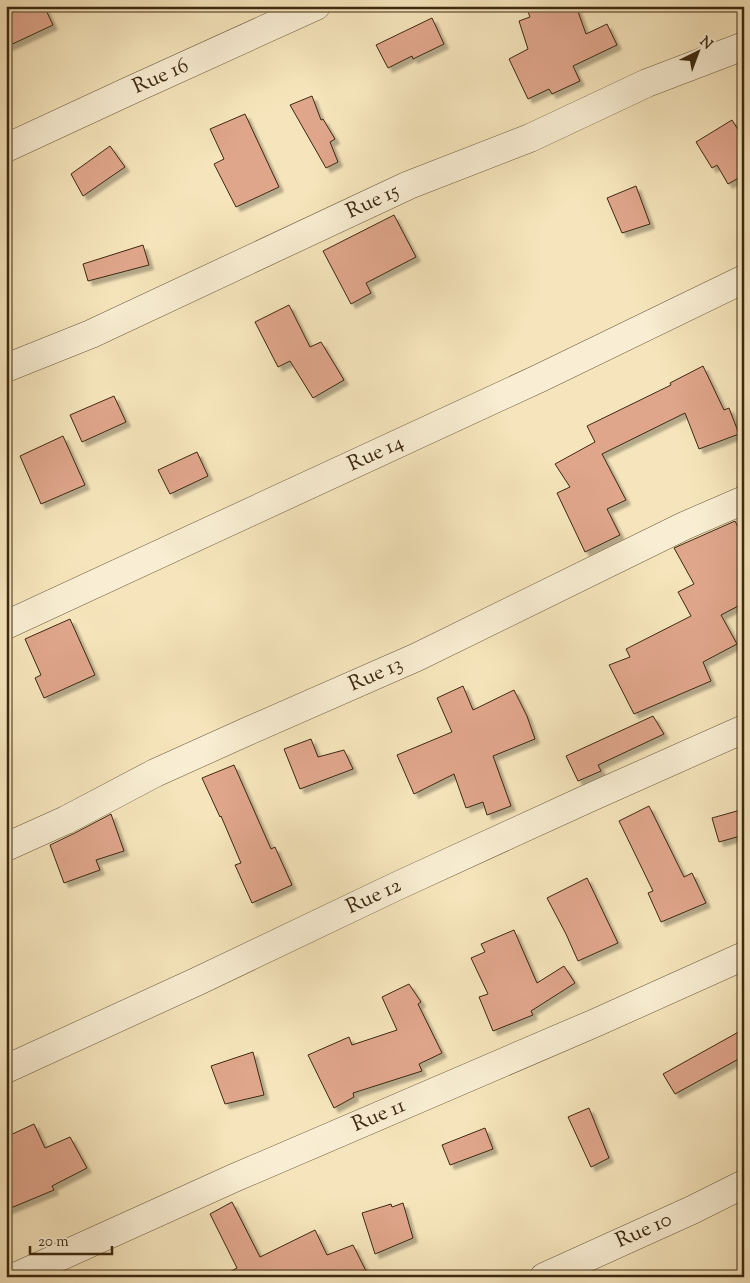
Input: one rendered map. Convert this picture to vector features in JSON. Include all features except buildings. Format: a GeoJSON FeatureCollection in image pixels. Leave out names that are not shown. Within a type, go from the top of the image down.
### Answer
{"type":"FeatureCollection","features":[{"type":"Feature","properties":{"kind":"street","name":"Rue 16"},"geometry":{"type":"LineString","coordinates":[[6,148],[316,6]]}},
{"type":"Feature","properties":{"kind":"street","name":"Rue 15"},"geometry":{"type":"LineString","coordinates":[[6,368],[91,334],[409,185],[530,138],[647,83],[744,46]]}},
{"type":"Feature","properties":{"kind":"street","name":"Rue 14"},"geometry":{"type":"LineString","coordinates":[[6,625],[531,382],[744,280]]}},
{"type":"Feature","properties":{"kind":"street","name":"Rue 13"},"geometry":{"type":"LineString","coordinates":[[6,847],[66,820],[155,773],[417,657],[684,526],[744,500]]}},
{"type":"Feature","properties":{"kind":"street","name":"Rue 12"},"geometry":{"type":"LineString","coordinates":[[6,1069],[198,981],[397,886],[744,729]]}},
{"type":"Feature","properties":{"kind":"street","name":"Rue 11"},"geometry":{"type":"LineString","coordinates":[[15,1277],[234,1178],[594,1023],[744,956]]}},
{"type":"Feature","properties":{"kind":"street","name":"Rue 10"},"geometry":{"type":"LineString","coordinates":[[544,1277],[692,1210],[744,1184]]}}]}
